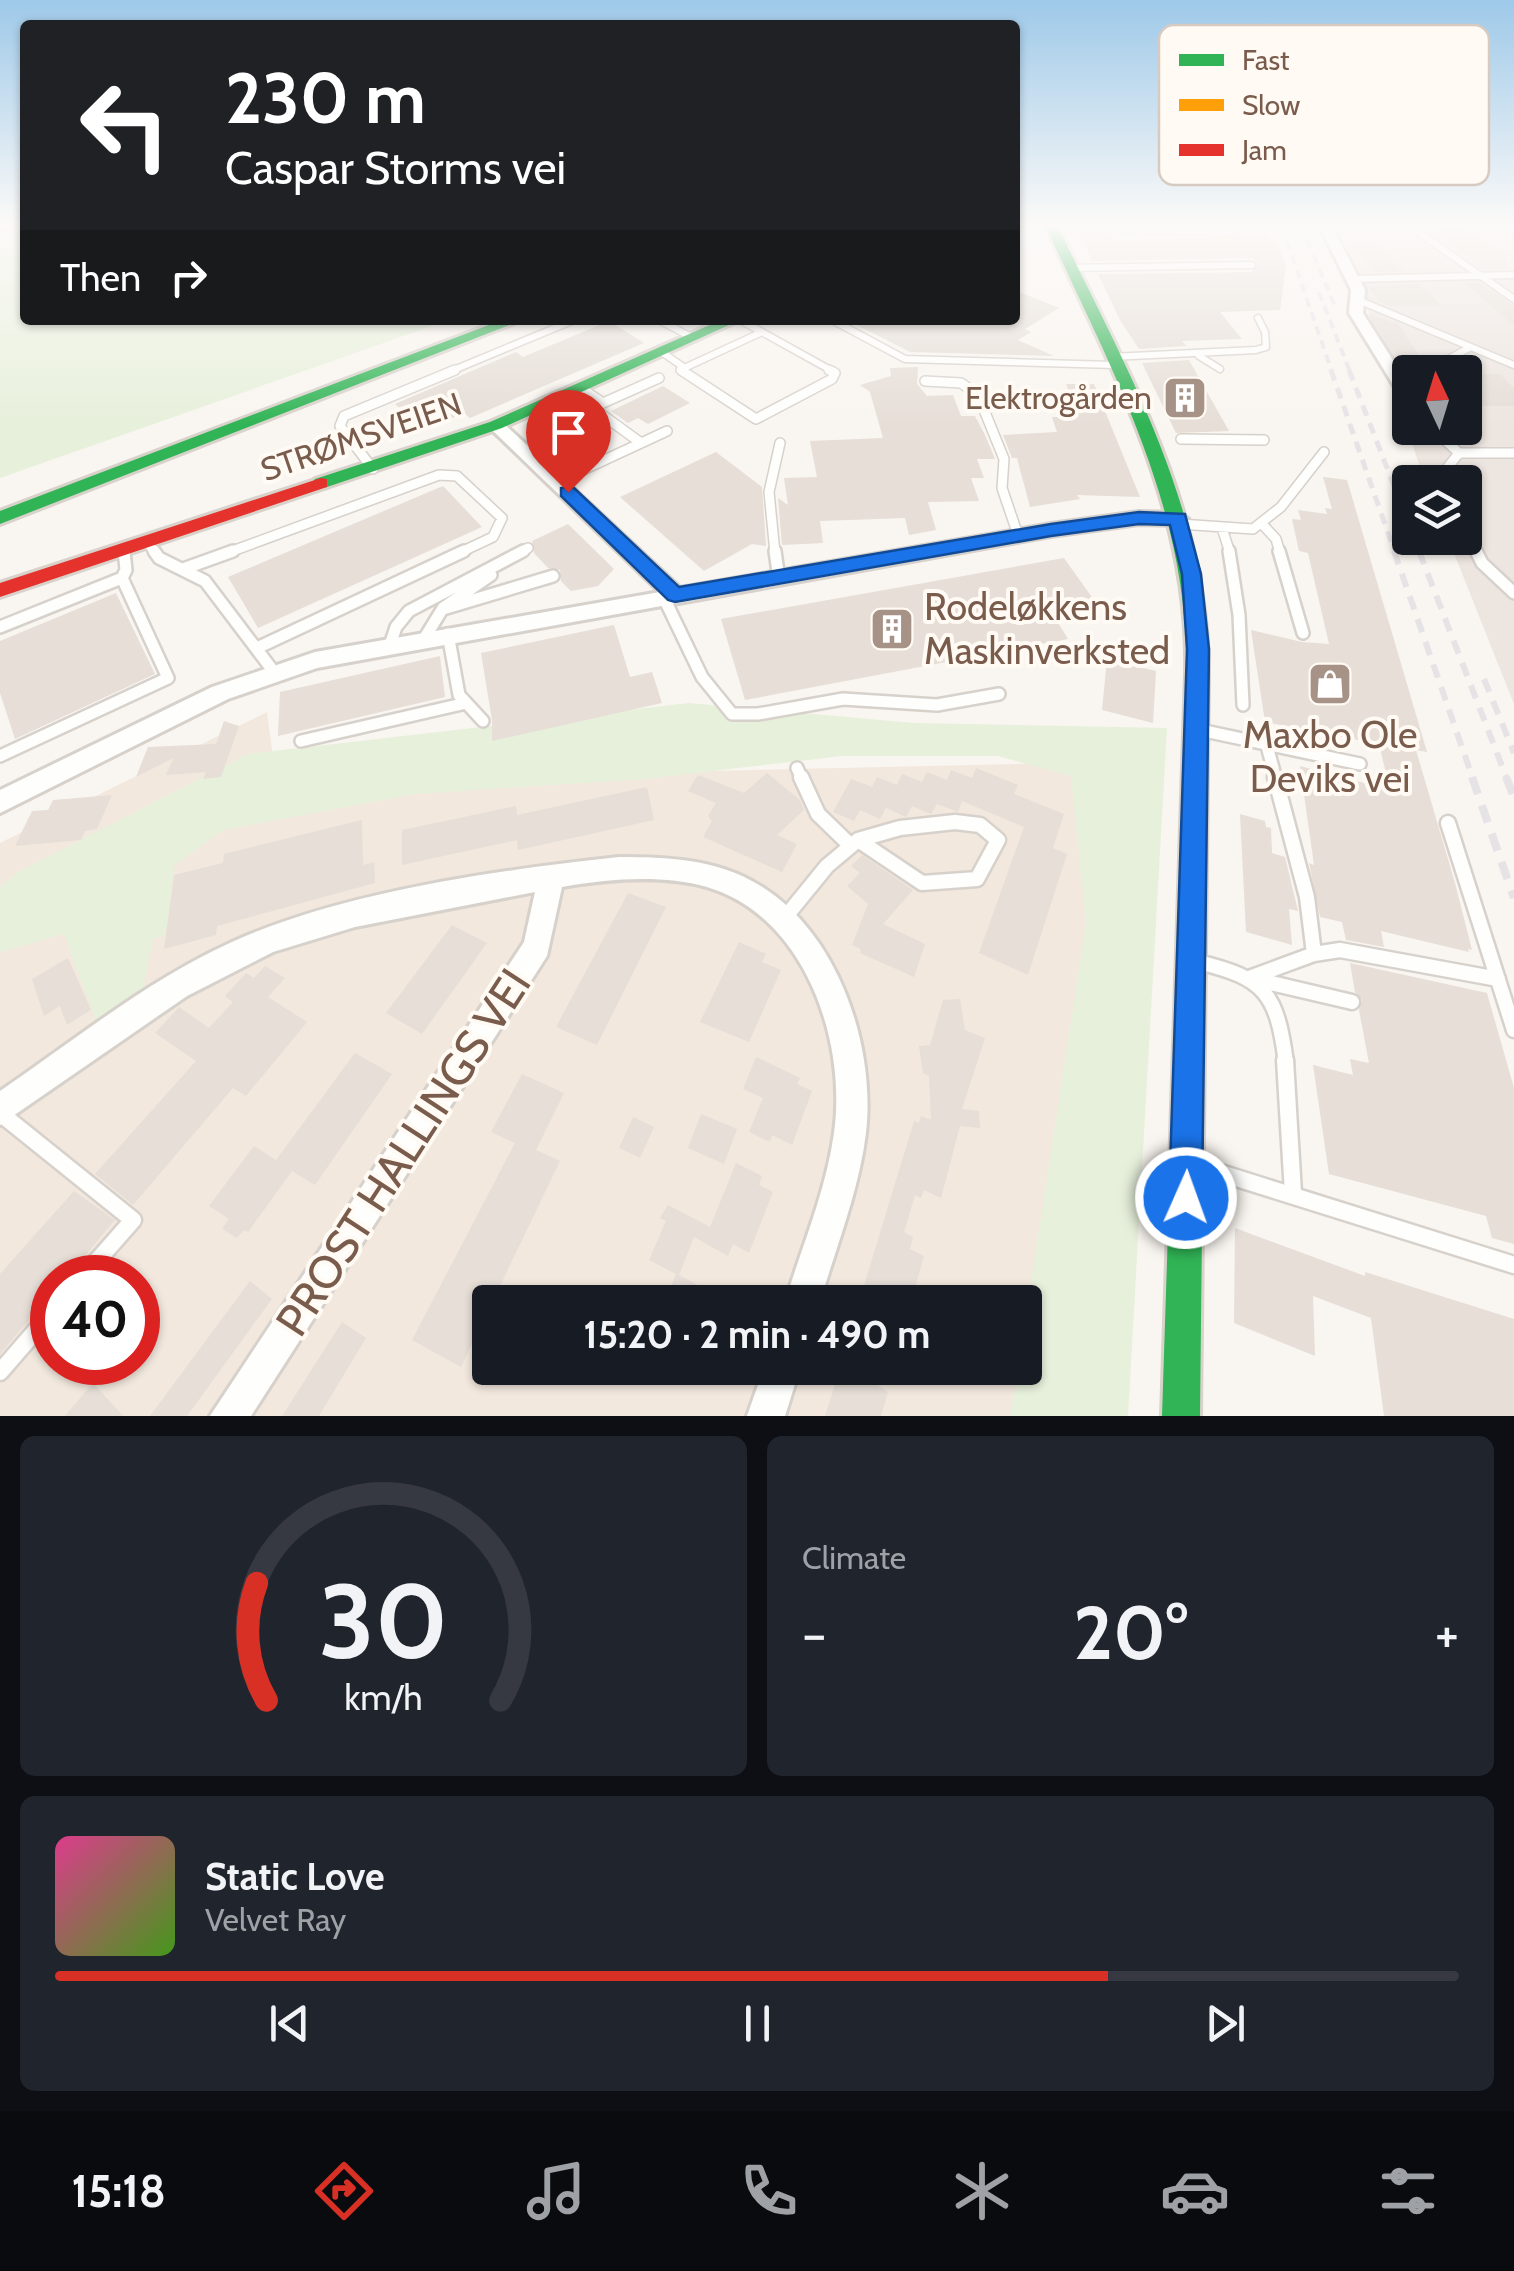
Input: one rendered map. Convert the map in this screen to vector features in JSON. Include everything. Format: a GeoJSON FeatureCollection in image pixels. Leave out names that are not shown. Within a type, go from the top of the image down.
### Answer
{"type":"FeatureCollection","features":[{"type":"Feature","properties":{"kind":"main road"},"geometry":{"type":"LineString","coordinates":[[1082,293],[1179,522],[1192,574],[1196,729],[1187,1162],[1187,1414]]}},
{"type":"Feature","properties":{"kind":"main road"},"geometry":{"type":"LineString","coordinates":[[0,518],[352,375],[450,325]]}},
{"type":"Feature","properties":{"kind":"main road"},"geometry":{"type":"LineString","coordinates":[[407,346],[466,325]]}},
{"type":"Feature","properties":{"kind":"main road"},"geometry":{"type":"LineString","coordinates":[[0,499],[500,325]]}},
{"type":"Feature","properties":{"kind":"main road","name":"STRØMSVEIEN"},"geometry":{"type":"LineString","coordinates":[[0,590],[496,426],[724,325]]}},
{"type":"Feature","properties":{"kind":"street"},"geometry":{"type":"LineString","coordinates":[[1359,293],[1356,313],[1392,368]]}},
{"type":"Feature","properties":{"kind":"street"},"geometry":{"type":"LineString","coordinates":[[496,426],[669,596]]}},
{"type":"Feature","properties":{"kind":"street"},"geometry":{"type":"LineString","coordinates":[[0,802],[158,722],[274,672],[448,634],[1018,536],[1139,518],[1179,522]]}},
{"type":"Feature","properties":{"kind":"street"},"geometry":{"type":"LineString","coordinates":[[0,1111],[161,998],[245,950],[307,928],[402,904],[598,868],[654,866],[712,874],[738,883],[762,899],[807,949],[846,1036],[852,1092],[842,1175],[807,1285]]}},
{"type":"Feature","properties":{"kind":"street","name":"PROST HALLINGS VEI"},"geometry":{"type":"LineString","coordinates":[[229,1416],[537,947],[550,878]]}},
{"type":"Feature","properties":{"kind":"street"},"geometry":{"type":"LineString","coordinates":[[766,1416],[776,1385]]}},
{"type":"Feature","properties":{"kind":"lane"},"geometry":{"type":"LineString","coordinates":[[1358,300],[1514,365]]}},
{"type":"Feature","properties":{"kind":"lane"},"geometry":{"type":"LineString","coordinates":[[841,325],[905,359],[1113,361],[1266,347],[1268,342],[1258,318]]}},
{"type":"Feature","properties":{"kind":"lane"},"geometry":{"type":"LineString","coordinates":[[373,469],[340,426],[344,416],[562,325]]}},
{"type":"Feature","properties":{"kind":"lane"},"geometry":{"type":"LineString","coordinates":[[668,325],[693,338]]}},
{"type":"Feature","properties":{"kind":"lane"},"geometry":{"type":"LineString","coordinates":[[747,325],[762,332],[835,374],[756,419],[681,372],[762,332]]}},
{"type":"Feature","properties":{"kind":"lane"},"geometry":{"type":"LineString","coordinates":[[1461,355],[1469,348]]}},
{"type":"Feature","properties":{"kind":"lane"},"geometry":{"type":"LineString","coordinates":[[663,353],[685,368]]}},
{"type":"Feature","properties":{"kind":"lane"},"geometry":{"type":"LineString","coordinates":[[641,443],[593,408],[659,378]]}},
{"type":"Feature","properties":{"kind":"lane"},"geometry":{"type":"LineString","coordinates":[[925,381],[963,382],[978,395],[1004,460],[1002,488],[1018,536]]}},
{"type":"Feature","properties":{"kind":"lane"},"geometry":{"type":"LineString","coordinates":[[582,390],[603,403]]}},
{"type":"Feature","properties":{"kind":"lane"},"geometry":{"type":"LineString","coordinates":[[557,482],[668,431]]}},
{"type":"Feature","properties":{"kind":"lane"},"geometry":{"type":"LineString","coordinates":[[1181,439],[1264,440]]}},
{"type":"Feature","properties":{"kind":"lane"},"geometry":{"type":"LineString","coordinates":[[779,579],[768,482],[771,460],[780,444]]}},
{"type":"Feature","properties":{"kind":"lane"},"geometry":{"type":"LineString","coordinates":[[1451,445],[1459,452],[1514,453]]}},
{"type":"Feature","properties":{"kind":"lane"},"geometry":{"type":"LineString","coordinates":[[1179,522],[1248,530],[1263,525],[1304,482],[1324,452]]}},
{"type":"Feature","properties":{"kind":"lane"},"geometry":{"type":"LineString","coordinates":[[1449,465],[1459,452]]}},
{"type":"Feature","properties":{"kind":"lane"},"geometry":{"type":"LineString","coordinates":[[183,569],[439,475],[457,476],[502,518],[493,537],[256,648]]}},
{"type":"Feature","properties":{"kind":"lane"},"geometry":{"type":"LineString","coordinates":[[1263,525],[1276,538],[1303,633]]}},
{"type":"Feature","properties":{"kind":"lane"},"geometry":{"type":"LineString","coordinates":[[1222,528],[1230,549],[1239,608],[1242,705]]}},
{"type":"Feature","properties":{"kind":"lane"},"geometry":{"type":"LineString","coordinates":[[148,542],[159,558],[205,581],[274,672]]}},
{"type":"Feature","properties":{"kind":"lane"},"geometry":{"type":"LineString","coordinates":[[0,628],[122,578],[126,570],[124,550]]}},
{"type":"Feature","properties":{"kind":"lane"},"geometry":{"type":"LineString","coordinates":[[390,645],[402,619],[422,602],[530,552],[439,610],[424,639]]}},
{"type":"Feature","properties":{"kind":"lane"},"geometry":{"type":"LineString","coordinates":[[1478,555],[1514,593]]}},
{"type":"Feature","properties":{"kind":"lane"},"geometry":{"type":"LineString","coordinates":[[439,610],[553,576]]}},
{"type":"Feature","properties":{"kind":"lane"},"geometry":{"type":"LineString","coordinates":[[0,756],[166,681],[166,669],[122,578]]}},
{"type":"Feature","properties":{"kind":"lane"},"geometry":{"type":"LineString","coordinates":[[669,596],[677,632],[711,692],[732,714],[758,714],[844,699],[937,705],[999,694]]}},
{"type":"Feature","properties":{"kind":"lane"},"geometry":{"type":"LineString","coordinates":[[448,634],[451,668],[462,704],[483,721]]}},
{"type":"Feature","properties":{"kind":"lane"},"geometry":{"type":"LineString","coordinates":[[301,741],[462,704]]}},
{"type":"Feature","properties":{"kind":"lane"},"geometry":{"type":"LineString","coordinates":[[1196,729],[1360,764]]}},
{"type":"Feature","properties":{"kind":"lane"},"geometry":{"type":"LineString","coordinates":[[1268,746],[1296,846],[1314,954]]}},
{"type":"Feature","properties":{"kind":"lane"},"geometry":{"type":"LineString","coordinates":[[782,920],[817,878],[854,843],[886,830],[978,824],[998,840],[977,880],[927,885],[854,843],[818,814],[797,768]]}},
{"type":"Feature","properties":{"kind":"lane"},"geometry":{"type":"LineString","coordinates":[[1448,823],[1514,1030]]}},
{"type":"Feature","properties":{"kind":"lane"},"geometry":{"type":"LineString","coordinates":[[1250,978],[1314,954],[1340,950],[1498,979]]}},
{"type":"Feature","properties":{"kind":"lane"},"geometry":{"type":"LineString","coordinates":[[1194,960],[1250,978],[1352,1002]]}},
{"type":"Feature","properties":{"kind":"lane"},"geometry":{"type":"LineString","coordinates":[[1250,978],[1264,990],[1278,1019],[1294,1193]]}},
{"type":"Feature","properties":{"kind":"lane"},"geometry":{"type":"LineString","coordinates":[[0,1111],[133,1220],[102,1255]]}},
{"type":"Feature","properties":{"kind":"lane"},"geometry":{"type":"LineString","coordinates":[[1187,1162],[1514,1265]]}},
{"type":"Feature","properties":{"kind":"lane"},"geometry":{"type":"LineString","coordinates":[[0,1372],[30,1337]]}},
{"type":"Feature","properties":{"kind":"shaded area"},"geometry":{"type":"Polygon","coordinates":[[[1362,293],[1514,293],[1514,704],[1455,555],[1482,555],[1482,465],[1419,465],[1413,445],[1482,445],[1482,355],[1392,355],[1392,383],[1362,293]]]}},
{"type":"Feature","properties":{"kind":"shaded area"},"geometry":{"type":"Polygon","coordinates":[[[267,712],[276,781],[1149,761],[1064,1416],[0,1416],[0,843],[267,712]]]}},
{"type":"Feature","properties":{"kind":"green space"},"geometry":{"type":"Polygon","coordinates":[[[0,293],[20,293],[20,325],[435,325],[0,478],[0,293]]]}},
{"type":"Feature","properties":{"kind":"green space"},"geometry":{"type":"Polygon","coordinates":[[[689,703],[914,723],[1167,728],[1128,1416],[1010,1416],[1015,1385],[1042,1385],[1042,1285],[1031,1285],[1086,924],[1071,776],[998,756],[842,756],[645,779],[415,794],[223,830],[174,866],[166,935],[153,939],[141,998],[98,1026],[64,934],[0,952],[0,887],[18,872],[248,754],[689,703]]]}},
{"type":"Feature","properties":{"kind":"building"},"geometry":{"type":"Polygon","coordinates":[[[1020,293],[1059,308],[1025,329],[1031,332],[1018,340],[1054,356],[910,352],[857,325],[1020,325],[1020,293]]]}},
{"type":"Feature","properties":{"kind":"building"},"geometry":{"type":"Polygon","coordinates":[[[1107,293],[1282,293],[1280,310],[1220,312],[1242,339],[1182,341],[1187,346],[1139,349],[1107,293]]]}},
{"type":"Feature","properties":{"kind":"building"},"geometry":{"type":"Polygon","coordinates":[[[1373,293],[1428,293],[1442,306],[1391,306],[1380,302],[1373,293]]]}},
{"type":"Feature","properties":{"kind":"building"},"geometry":{"type":"Polygon","coordinates":[[[1476,293],[1494,293],[1514,306],[1514,326],[1476,293]]]}},
{"type":"Feature","properties":{"kind":"building"},"geometry":{"type":"Polygon","coordinates":[[[1368,314],[1398,324],[1419,355],[1394,355],[1368,314]]]}},
{"type":"Feature","properties":{"kind":"building"},"geometry":{"type":"Polygon","coordinates":[[[599,325],[615,325],[644,343],[470,418],[464,413],[424,429],[395,404],[516,352],[523,357],[599,325]]]}},
{"type":"Feature","properties":{"kind":"building","name":"Elektrogården"},"geometry":{"type":"Polygon","coordinates":[[[1189,360],[1229,431],[1176,433],[1142,363],[1189,360]]]}},
{"type":"Feature","properties":{"kind":"building"},"geometry":{"type":"Polygon","coordinates":[[[918,367],[917,384],[927,396],[953,395],[961,416],[975,416],[985,435],[995,459],[977,459],[984,478],[971,478],[979,501],[928,502],[936,530],[909,535],[905,518],[820,521],[823,543],[782,545],[778,498],[788,505],[784,478],[817,477],[810,441],[883,438],[870,392],[860,385],[891,376],[890,368],[918,367]]]}},
{"type":"Feature","properties":{"kind":"building"},"geometry":{"type":"Polygon","coordinates":[[[1482,374],[1500,374],[1514,388],[1514,406],[1482,406],[1482,374]]]}},
{"type":"Feature","properties":{"kind":"building"},"geometry":{"type":"Polygon","coordinates":[[[1066,384],[1094,384],[1140,497],[1077,495],[1080,499],[1030,507],[1017,458],[1012,458],[1003,435],[1057,432],[1052,417],[1078,417],[1066,384]]]}},
{"type":"Feature","properties":{"kind":"building"},"geometry":{"type":"Polygon","coordinates":[[[663,386],[690,403],[648,424],[638,418],[628,423],[611,411],[663,386]]]}},
{"type":"Feature","properties":{"kind":"building"},"geometry":{"type":"Polygon","coordinates":[[[716,452],[762,487],[766,546],[752,544],[704,571],[620,497],[716,452]]]}},
{"type":"Feature","properties":{"kind":"building"},"geometry":{"type":"Polygon","coordinates":[[[1323,477],[1347,480],[1427,752],[1416,750],[1455,883],[1472,950],[1468,949],[1469,952],[1381,931],[1384,947],[1346,940],[1342,922],[1320,917],[1309,863],[1314,865],[1300,766],[1390,790],[1379,744],[1265,722],[1251,630],[1329,644],[1308,553],[1299,551],[1292,519],[1301,520],[1298,510],[1327,514],[1325,508],[1332,509],[1323,477]]]}},
{"type":"Feature","properties":{"kind":"building"},"geometry":{"type":"Polygon","coordinates":[[[443,486],[482,527],[258,628],[228,577],[443,486]]]}},
{"type":"Feature","properties":{"kind":"building"},"geometry":{"type":"Polygon","coordinates":[[[568,524],[614,569],[598,586],[571,591],[561,581],[560,570],[548,568],[534,553],[532,541],[568,524]]]}},
{"type":"Feature","properties":{"kind":"building","name":"Rodeløkkens Maskinverksted"},"geometry":{"type":"Polygon","coordinates":[[[1064,558],[1096,603],[1051,611],[1068,639],[745,700],[721,619],[1064,558]]]}},
{"type":"Feature","properties":{"kind":"building"},"geometry":{"type":"Polygon","coordinates":[[[116,593],[155,674],[15,739],[0,693],[0,641],[116,593]]]}},
{"type":"Feature","properties":{"kind":"building"},"geometry":{"type":"Polygon","coordinates":[[[614,625],[630,677],[652,672],[662,703],[492,741],[481,653],[614,625]]]}},
{"type":"Feature","properties":{"kind":"building"},"geometry":{"type":"Polygon","coordinates":[[[440,656],[445,697],[278,736],[280,692],[440,656]]]}},
{"type":"Feature","properties":{"kind":"building"},"geometry":{"type":"Polygon","coordinates":[[[1107,660],[1156,671],[1153,723],[1102,710],[1107,660]]]}},
{"type":"Feature","properties":{"kind":"building"},"geometry":{"type":"Polygon","coordinates":[[[224,721],[239,726],[221,777],[203,779],[206,772],[166,775],[174,758],[136,777],[148,747],[216,744],[224,721]]]}},
{"type":"Feature","properties":{"kind":"building"},"geometry":{"type":"Polygon","coordinates":[[[976,768],[1018,785],[1014,794],[1064,814],[1053,848],[1067,854],[1028,975],[979,953],[1024,827],[962,801],[958,812],[937,804],[931,814],[912,806],[906,817],[886,808],[880,819],[860,810],[854,821],[833,812],[851,779],[872,787],[877,777],[897,785],[902,774],[922,782],[927,772],[947,780],[951,770],[972,778],[976,768]]]}},
{"type":"Feature","properties":{"kind":"building"},"geometry":{"type":"Polygon","coordinates":[[[767,773],[800,800],[804,810],[777,835],[797,844],[782,872],[703,837],[716,803],[688,791],[698,775],[744,793],[767,773]]]}},
{"type":"Feature","properties":{"kind":"building"},"geometry":{"type":"Polygon","coordinates":[[[647,787],[654,820],[518,850],[517,840],[402,865],[402,830],[516,806],[517,815],[647,787]]]}},
{"type":"Feature","properties":{"kind":"building"},"geometry":{"type":"Polygon","coordinates":[[[112,795],[97,829],[85,831],[81,840],[15,846],[32,811],[48,810],[53,800],[112,795]]]}},
{"type":"Feature","properties":{"kind":"building"},"geometry":{"type":"Polygon","coordinates":[[[1240,814],[1265,821],[1266,827],[1271,828],[1272,853],[1285,857],[1298,911],[1289,909],[1292,945],[1246,932],[1240,814]]]}},
{"type":"Feature","properties":{"kind":"building"},"geometry":{"type":"Polygon","coordinates":[[[362,820],[363,865],[374,862],[375,883],[217,926],[216,935],[164,949],[174,875],[223,863],[224,854],[362,820]]]}},
{"type":"Feature","properties":{"kind":"building"},"geometry":{"type":"Polygon","coordinates":[[[862,855],[913,890],[883,924],[925,944],[914,977],[860,953],[861,949],[852,945],[868,904],[847,886],[860,873],[851,866],[862,855]]]}},
{"type":"Feature","properties":{"kind":"building"},"geometry":{"type":"Polygon","coordinates":[[[628,893],[666,907],[597,1045],[556,1027],[628,893]]]}},
{"type":"Feature","properties":{"kind":"building"},"geometry":{"type":"Polygon","coordinates":[[[452,925],[487,943],[422,1034],[386,1013],[452,925]]]}},
{"type":"Feature","properties":{"kind":"building"},"geometry":{"type":"Polygon","coordinates":[[[739,942],[766,954],[762,962],[781,970],[749,1042],[700,1022],[739,942]]]}},
{"type":"Feature","properties":{"kind":"building"},"geometry":{"type":"Polygon","coordinates":[[[68,958],[91,1010],[67,1025],[60,1006],[44,1016],[32,979],[68,958]]]}},
{"type":"Feature","properties":{"kind":"building"},"geometry":{"type":"Polygon","coordinates":[[[1350,963],[1487,993],[1514,1088],[1514,1244],[1492,1238],[1486,1216],[1329,1174],[1313,1065],[1353,1075],[1350,1059],[1369,1063],[1359,1010],[1362,1000],[1355,992],[1350,963]]]}},
{"type":"Feature","properties":{"kind":"building"},"geometry":{"type":"Polygon","coordinates":[[[265,966],[285,978],[268,997],[307,1022],[246,1096],[233,1088],[133,1205],[95,1174],[196,1061],[155,1033],[179,1007],[209,1028],[233,1002],[225,996],[246,973],[254,978],[265,966]]]}},
{"type":"Feature","properties":{"kind":"building"},"geometry":{"type":"Polygon","coordinates":[[[960,999],[965,1030],[985,1038],[962,1109],[979,1111],[980,1128],[960,1126],[941,1198],[924,1190],[921,1198],[915,1195],[904,1232],[913,1237],[910,1249],[924,1256],[916,1285],[864,1285],[914,1121],[919,1123],[921,1116],[931,1120],[929,1076],[923,1073],[919,1046],[930,1045],[943,1000],[960,999]]]}},
{"type":"Feature","properties":{"kind":"building"},"geometry":{"type":"Polygon","coordinates":[[[355,1053],[392,1074],[315,1185],[292,1171],[248,1232],[244,1230],[237,1238],[222,1229],[229,1219],[209,1206],[254,1146],[276,1160],[355,1053]]]}},
{"type":"Feature","properties":{"kind":"building"},"geometry":{"type":"Polygon","coordinates":[[[756,1057],[800,1078],[797,1084],[812,1091],[792,1145],[772,1135],[770,1142],[749,1132],[763,1098],[743,1089],[756,1057]]]}},
{"type":"Feature","properties":{"kind":"building"},"geometry":{"type":"Polygon","coordinates":[[[522,1074],[564,1093],[536,1150],[560,1161],[500,1285],[472,1285],[472,1344],[461,1367],[412,1340],[515,1143],[491,1132],[522,1074]]]}},
{"type":"Feature","properties":{"kind":"building"},"geometry":{"type":"Polygon","coordinates":[[[701,1114],[737,1129],[724,1164],[688,1148],[701,1114]]]}},
{"type":"Feature","properties":{"kind":"building"},"geometry":{"type":"Polygon","coordinates":[[[633,1117],[654,1127],[640,1158],[619,1148],[633,1117]]]}},
{"type":"Feature","properties":{"kind":"building"},"geometry":{"type":"Polygon","coordinates":[[[736,1163],[762,1176],[759,1185],[773,1192],[749,1253],[733,1244],[728,1256],[694,1237],[679,1275],[698,1285],[672,1285],[676,1274],[649,1260],[666,1221],[660,1218],[668,1205],[710,1227],[736,1163]]]}},
{"type":"Feature","properties":{"kind":"building"},"geometry":{"type":"Polygon","coordinates":[[[74,1191],[115,1220],[85,1255],[30,1255],[30,1319],[0,1354],[0,1274],[74,1191]]]}},
{"type":"Feature","properties":{"kind":"building"},"geometry":{"type":"Polygon","coordinates":[[[1235,1228],[1365,1276],[1365,1272],[1514,1319],[1514,1416],[1384,1416],[1371,1318],[1313,1296],[1315,1356],[1234,1323],[1235,1228]]]}},
{"type":"Feature","properties":{"kind":"building"},"geometry":{"type":"Polygon","coordinates":[[[250,1281],[272,1299],[187,1416],[150,1416],[250,1281]]]}},
{"type":"Feature","properties":{"kind":"building"},"geometry":{"type":"Polygon","coordinates":[[[342,1322],[366,1338],[319,1416],[282,1416],[342,1322]]]}},
{"type":"Feature","properties":{"kind":"building"},"geometry":{"type":"Polygon","coordinates":[[[95,1385],[123,1416],[65,1416],[95,1385]]]}},
{"type":"Feature","properties":{"kind":"building"},"geometry":{"type":"Polygon","coordinates":[[[835,1385],[879,1385],[888,1392],[881,1416],[825,1416],[835,1385]]]}},
{"type":"Feature","properties":{"kind":"railway"},"geometry":{"type":"LineString","coordinates":[[1305,293],[1332,372]]}},
{"type":"Feature","properties":{"kind":"railway"},"geometry":{"type":"LineString","coordinates":[[1319,293],[1350,372]]}},
{"type":"Feature","properties":{"kind":"railway"},"geometry":{"type":"LineString","coordinates":[[1329,293],[1334,304]]}},
{"type":"Feature","properties":{"kind":"railway"},"geometry":{"type":"LineString","coordinates":[[1331,370],[1392,544]]}},
{"type":"Feature","properties":{"kind":"railway"},"geometry":{"type":"LineString","coordinates":[[1349,370],[1392,481]]}},
{"type":"Feature","properties":{"kind":"railway"},"geometry":{"type":"LineString","coordinates":[[1395,555],[1473,779]]}},
{"type":"Feature","properties":{"kind":"railway"},"geometry":{"type":"LineString","coordinates":[[1421,555],[1507,779]]}},
{"type":"Feature","properties":{"kind":"railway"},"geometry":{"type":"LineString","coordinates":[[1484,679],[1514,753]]}},
{"type":"Feature","properties":{"kind":"railway"},"geometry":{"type":"LineString","coordinates":[[1472,777],[1514,898]]}},
{"type":"Feature","properties":{"kind":"railway"},"geometry":{"type":"LineString","coordinates":[[1506,777],[1514,797]]}},
{"type":"Feature","properties":{"kind":"traffic: fast"},"geometry":{"type":"LineString","coordinates":[[1083,293],[1167,483],[1181,527],[1195,601],[1197,673],[1181,1416]]}},
{"type":"Feature","properties":{"kind":"traffic: fast"},"geometry":{"type":"LineString","coordinates":[[0,518],[502,325]]}},
{"type":"Feature","properties":{"kind":"traffic: fast"},"geometry":{"type":"LineString","coordinates":[[321,483],[496,425],[722,325]]}},
{"type":"Feature","properties":{"kind":"traffic: jam"},"geometry":{"type":"LineString","coordinates":[[0,590],[321,483]]}},
{"type":"Feature","properties":{"kind":"place","name":"Elektrogården"},"geometry":{"type":"Point","coordinates":[1185,398]}},
{"type":"Feature","properties":{"kind":"place","name":"Rodeløkkens Maskinverksted"},"geometry":{"type":"Point","coordinates":[892,629]}},
{"type":"Feature","properties":{"kind":"place","name":"Maxbo Ole Deviks vei"},"geometry":{"type":"Point","coordinates":[1330,684]}},
{"type":"Feature","properties":{"kind":"route"},"geometry":{"type":"LineString","coordinates":[[568,492],[675,595],[1051,530],[1139,518],[1178,519],[1192,574],[1198,649],[1186,1198]]}}]}
